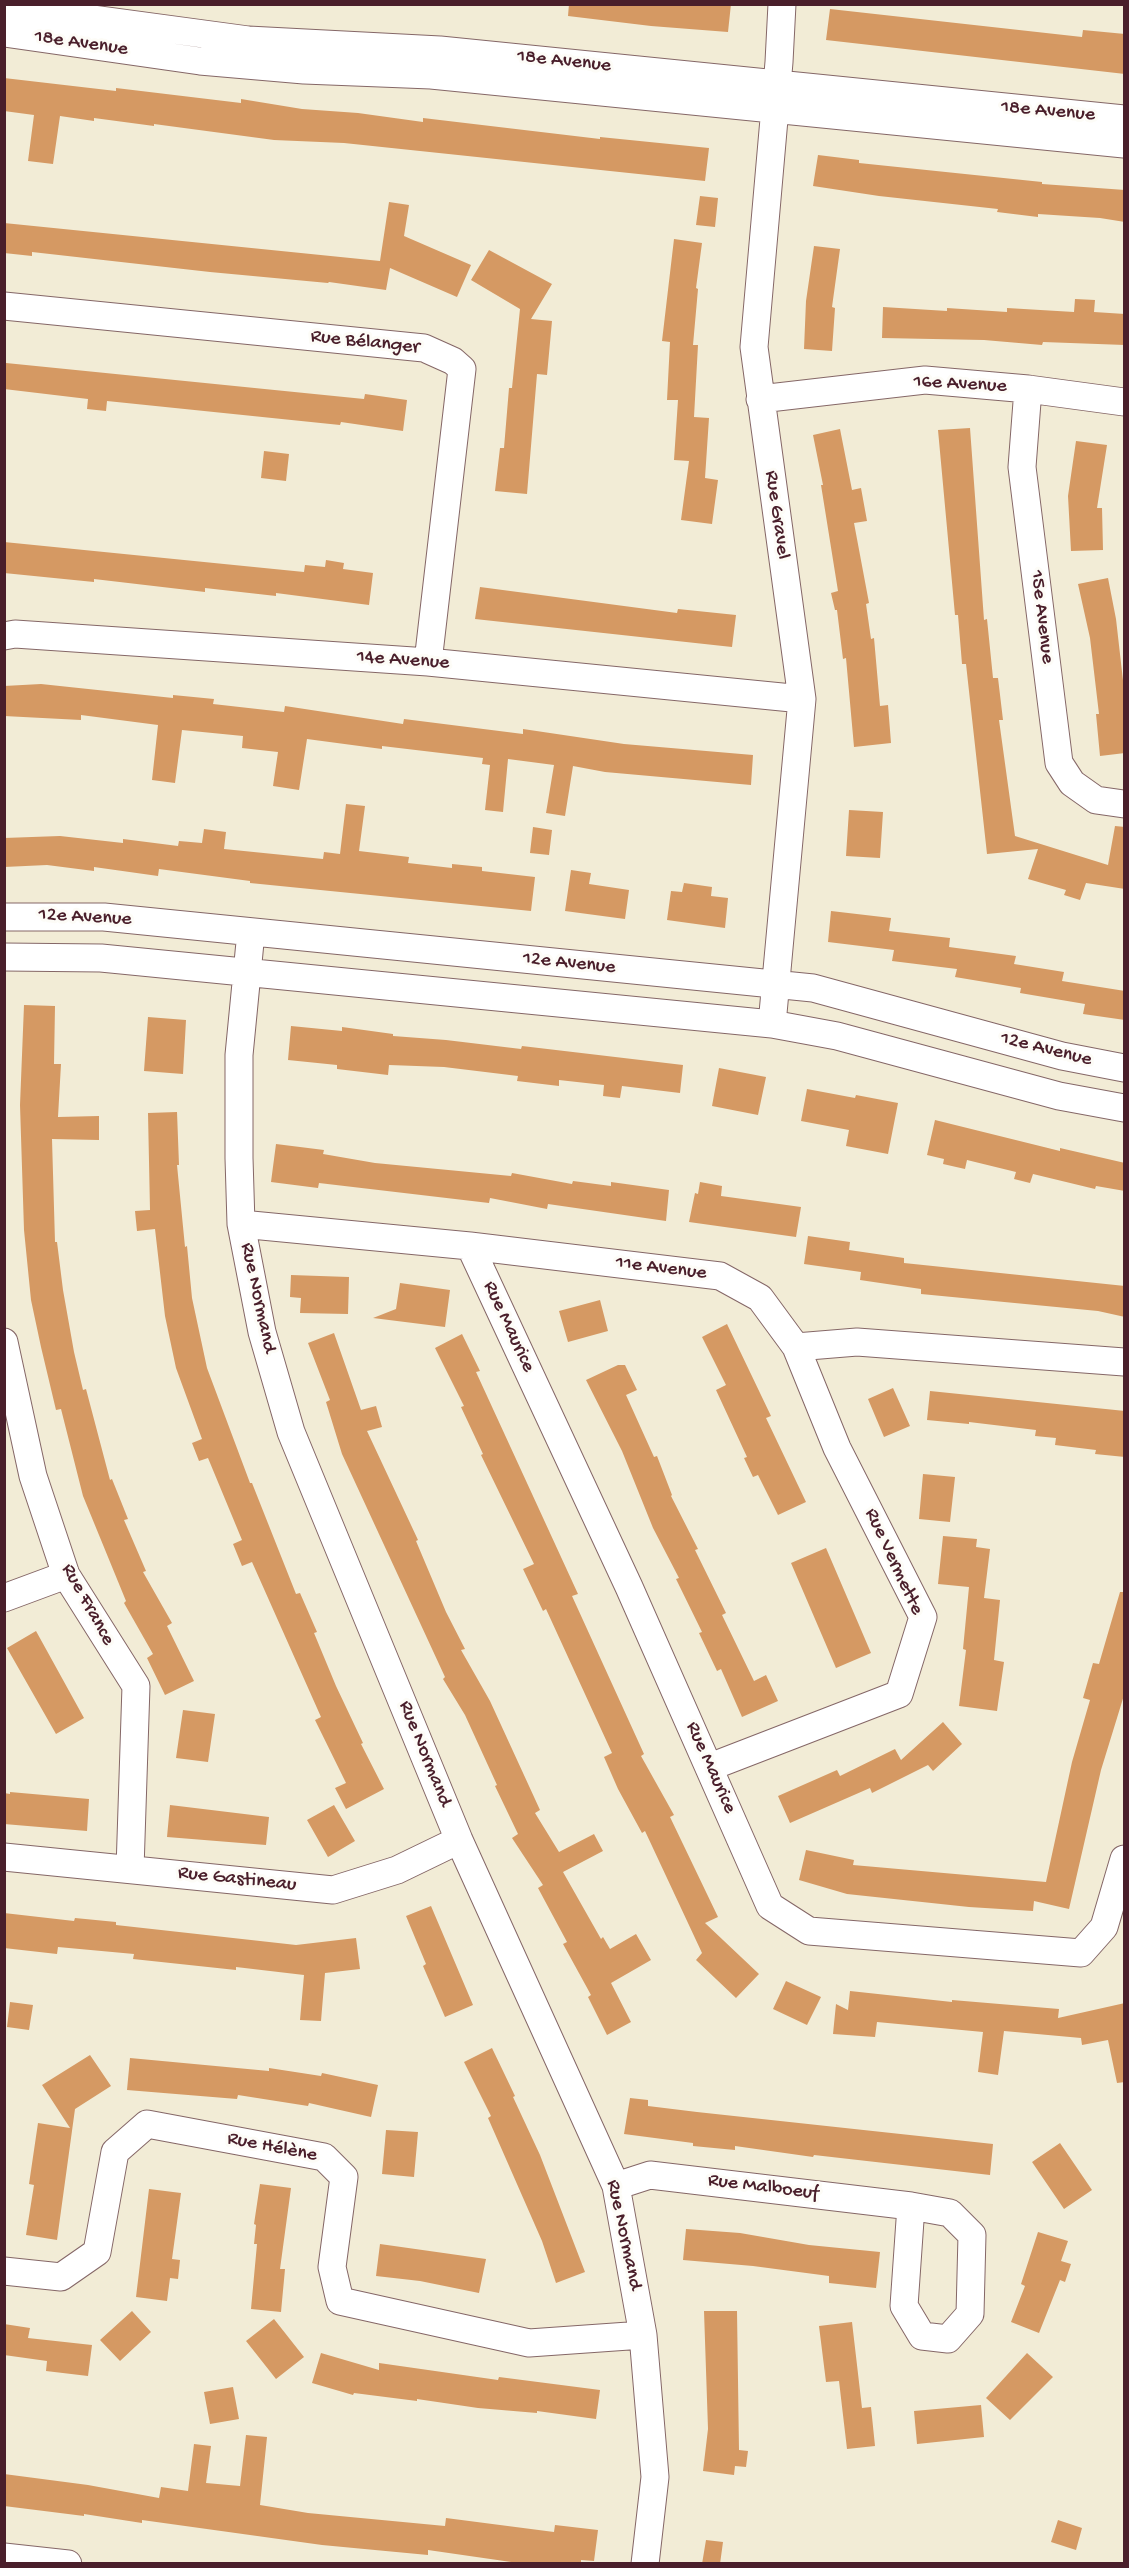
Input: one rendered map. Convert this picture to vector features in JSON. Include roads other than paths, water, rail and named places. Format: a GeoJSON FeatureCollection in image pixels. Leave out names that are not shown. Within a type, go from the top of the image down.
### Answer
{"type":"FeatureCollection","features":[{"type":"Feature","properties":{"kind":"street","name":"Rue Gravel"},"geometry":{"type":"LineString","coordinates":[[772,1024],[802,699],[754,347],[782,4]]}},
{"type":"Feature","properties":{"kind":"street","name":"18e Avenue"},"geometry":{"type":"LineString","coordinates":[[4,7],[257,41],[440,50],[1125,144]]}},
{"type":"Feature","properties":{"kind":"street","name":"18e Avenue"},"geometry":{"type":"LineString","coordinates":[[4,33],[200,60],[304,70],[430,75],[1125,119]]}},
{"type":"Feature","properties":{"kind":"street","name":"Rue Bélanger"},"geometry":{"type":"LineString","coordinates":[[4,306],[424,348],[453,360],[462,369],[428,662]]}},
{"type":"Feature","properties":{"kind":"street","name":"16e Avenue"},"geometry":{"type":"LineString","coordinates":[[760,399],[925,380],[1028,389],[1125,402]]}},
{"type":"Feature","properties":{"kind":"street","name":"15e Avenue"},"geometry":{"type":"LineString","coordinates":[[1028,389],[1022,467],[1059,763],[1072,783],[1096,800],[1125,804]]}},
{"type":"Feature","properties":{"kind":"street","name":"14e Avenue"},"geometry":{"type":"LineString","coordinates":[[4,636],[15,634],[428,662],[802,699]]}},
{"type":"Feature","properties":{"kind":"street","name":"12e Avenue"},"geometry":{"type":"LineString","coordinates":[[4,916],[104,917],[813,988],[1062,1056],[1125,1068]]}},
{"type":"Feature","properties":{"kind":"street","name":"Rue Normand"},"geometry":{"type":"LineString","coordinates":[[251,932],[239,1055],[241,1224],[262,1332],[291,1431],[459,1840],[616,2186],[644,2335],[655,2477],[645,2564]]}},
{"type":"Feature","properties":{"kind":"street","name":"12e Avenue"},"geometry":{"type":"LineString","coordinates":[[4,957],[101,958],[772,1024],[837,1036],[1059,1096],[1125,1108]]}},
{"type":"Feature","properties":{"kind":"street","name":"11e Avenue"},"geometry":{"type":"LineString","coordinates":[[241,1224],[470,1246],[720,1276],[760,1298],[796,1347]]}},
{"type":"Feature","properties":{"kind":"street","name":"Rue Maurice"},"geometry":{"type":"LineString","coordinates":[[470,1246],[629,1587],[770,1906],[809,1931],[1080,1953],[1104,1927],[1125,1859]]}},
{"type":"Feature","properties":{"kind":"street","name":"Rue France"},"geometry":{"type":"LineString","coordinates":[[4,1342],[33,1476],[66,1575],[136,1686],[130,1869]]}},
{"type":"Feature","properties":{"kind":"street"},"geometry":{"type":"LineString","coordinates":[[796,1347],[857,1342],[1125,1362]]}},
{"type":"Feature","properties":{"kind":"street","name":"Rue Vermette"},"geometry":{"type":"LineString","coordinates":[[710,1767],[899,1694],[923,1617],[837,1448],[796,1347]]}},
{"type":"Feature","properties":{"kind":"street"},"geometry":{"type":"LineString","coordinates":[[4,1598],[66,1575]]}},
{"type":"Feature","properties":{"kind":"street","name":"Rue Gastineau"},"geometry":{"type":"LineString","coordinates":[[4,1857],[333,1890],[397,1870],[459,1840]]}},
{"type":"Feature","properties":{"kind":"street","name":"Rue Hélène"},"geometry":{"type":"LineString","coordinates":[[4,2271],[61,2277],[97,2252],[115,2151],[147,2124],[324,2157],[344,2177],[332,2268],[340,2301],[528,2343],[644,2335]]}},
{"type":"Feature","properties":{"kind":"street","name":"Rue Malboeuf"},"geometry":{"type":"LineString","coordinates":[[616,2186],[650,2175],[911,2205],[950,2213],[972,2235],[970,2314],[948,2339],[922,2336],[904,2306],[911,2205]]}},
{"type":"Feature","properties":{"kind":"street"},"geometry":{"type":"LineString","coordinates":[[4,2557],[68,2564]]}}]}
